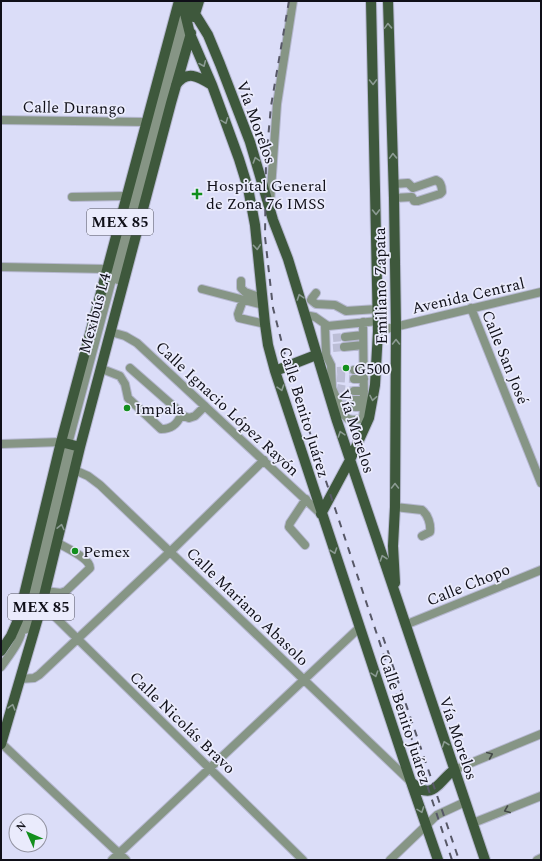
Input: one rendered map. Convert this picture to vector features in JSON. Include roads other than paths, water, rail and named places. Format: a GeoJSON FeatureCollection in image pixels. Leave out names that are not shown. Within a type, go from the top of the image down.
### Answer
{"type":"FeatureCollection","features":[{"type":"Feature","properties":{"kind":"main road","name":"Emiliano Zapata"},"geometry":{"type":"LineString","coordinates":[[321,514],[350,460],[366,418],[375,385],[378,309],[371,1]]}},
{"type":"Feature","properties":{"kind":"main road","name":"Emiliano Zapata"},"geometry":{"type":"LineString","coordinates":[[388,1],[394,184],[396,326],[395,507],[393,546],[395,595]]}},
{"type":"Feature","properties":{"kind":"main road","name":"Vía Morelos"},"geometry":{"type":"LineString","coordinates":[[188,4],[208,35],[242,120],[270,206],[273,220],[288,259],[305,315],[325,350],[340,406],[350,460],[485,860]]}},
{"type":"Feature","properties":{"kind":"main road","name":"Calle Benito Juárez"},"geometry":{"type":"LineString","coordinates":[[188,4],[187,22],[190,34],[212,85],[240,159],[248,188],[255,225],[262,302],[268,345],[275,371],[321,514],[438,860]]}},
{"type":"Feature","properties":{"kind":"main road","name":"MEX 85"},"geometry":{"type":"LineString","coordinates":[[1,743],[42,604],[58,543],[65,467],[70,445],[102,369],[190,34],[188,4]]}},
{"type":"Feature","properties":{"kind":"main road","name":"MEX 85"},"geometry":{"type":"LineString","coordinates":[[1,651],[11,636],[18,620],[65,467],[107,269],[147,122],[188,4]]}},
{"type":"Feature","properties":{"kind":"main road"},"geometry":{"type":"LineString","coordinates":[[176,85],[181,79],[190,76],[198,77],[212,85]]}},
{"type":"Feature","properties":{"kind":"main road"},"geometry":{"type":"LineString","coordinates":[[275,371],[325,350]]}},
{"type":"Feature","properties":{"kind":"main road"},"geometry":{"type":"LineString","coordinates":[[411,782],[421,789],[432,790],[440,785],[454,770]]}},
{"type":"Feature","properties":{"kind":"street"},"geometry":{"type":"LineString","coordinates":[[270,206],[277,104],[294,1]]}},
{"type":"Feature","properties":{"kind":"street","name":"Mexibús L4"},"geometry":{"type":"LineString","coordinates":[[70,445],[188,4]]}},
{"type":"Feature","properties":{"kind":"street","name":"Mexibús L4"},"geometry":{"type":"LineString","coordinates":[[70,445],[187,22]]}},
{"type":"Feature","properties":{"kind":"street","name":"Calle Durango"},"geometry":{"type":"LineString","coordinates":[[1,120],[147,122]]}},
{"type":"Feature","properties":{"kind":"street"},"geometry":{"type":"LineString","coordinates":[[436,180],[440,182],[442,192],[418,201],[414,200],[412,197],[411,190],[413,188],[436,180]]}},
{"type":"Feature","properties":{"kind":"street"},"geometry":{"type":"LineString","coordinates":[[394,184],[408,183],[413,188]]}},
{"type":"Feature","properties":{"kind":"street"},"geometry":{"type":"LineString","coordinates":[[72,197],[127,196]]}},
{"type":"Feature","properties":{"kind":"street"},"geometry":{"type":"LineString","coordinates":[[394,198],[412,197]]}},
{"type":"Feature","properties":{"kind":"street"},"geometry":{"type":"LineString","coordinates":[[1,267],[107,269]]}},
{"type":"Feature","properties":{"kind":"street"},"geometry":{"type":"LineString","coordinates":[[241,282],[241,288],[245,292],[262,302]]}},
{"type":"Feature","properties":{"kind":"street"},"geometry":{"type":"LineString","coordinates":[[202,289],[243,300],[262,302]]}},
{"type":"Feature","properties":{"kind":"street","name":"Avenida Central"},"geometry":{"type":"LineString","coordinates":[[378,331],[541,292]]}},
{"type":"Feature","properties":{"kind":"street"},"geometry":{"type":"LineString","coordinates":[[316,293],[312,300],[316,304],[335,305],[346,311],[378,309]]}},
{"type":"Feature","properties":{"kind":"street"},"geometry":{"type":"LineString","coordinates":[[243,300],[238,314],[239,317],[265,324]]}},
{"type":"Feature","properties":{"kind":"street","name":"Calle San José"},"geometry":{"type":"LineString","coordinates":[[471,308],[541,483]]}},
{"type":"Feature","properties":{"kind":"street"},"geometry":{"type":"LineString","coordinates":[[305,315],[315,317],[328,326],[378,321]]}},
{"type":"Feature","properties":{"kind":"street"},"geometry":{"type":"LineString","coordinates":[[325,325],[329,338],[325,350],[334,375],[335,388],[340,406],[348,419],[354,420],[366,418],[364,403],[363,322]]}},
{"type":"Feature","properties":{"kind":"street","name":"Calle Ignacio López Rayón"},"geometry":{"type":"LineString","coordinates":[[111,332],[125,336],[137,343],[321,514]]}},
{"type":"Feature","properties":{"kind":"street"},"geometry":{"type":"LineString","coordinates":[[345,337],[363,335]]}},
{"type":"Feature","properties":{"kind":"street"},"geometry":{"type":"LineString","coordinates":[[344,347],[363,348],[377,352]]}},
{"type":"Feature","properties":{"kind":"street"},"geometry":{"type":"LineString","coordinates":[[130,368],[179,411],[181,415],[189,418],[195,416],[205,406]]}},
{"type":"Feature","properties":{"kind":"street"},"geometry":{"type":"LineString","coordinates":[[102,369],[120,376],[125,384],[128,398],[161,429],[169,429],[178,421],[181,415]]}},
{"type":"Feature","properties":{"kind":"street"},"geometry":{"type":"LineString","coordinates":[[354,370],[364,370]]}},
{"type":"Feature","properties":{"kind":"street"},"geometry":{"type":"LineString","coordinates":[[354,379],[364,379]]}},
{"type":"Feature","properties":{"kind":"street"},"geometry":{"type":"LineString","coordinates":[[354,391],[364,391]]}},
{"type":"Feature","properties":{"kind":"street"},"geometry":{"type":"LineString","coordinates":[[355,403],[364,403]]}},
{"type":"Feature","properties":{"kind":"street"},"geometry":{"type":"LineString","coordinates":[[1,444],[70,445]]}},
{"type":"Feature","properties":{"kind":"street"},"geometry":{"type":"LineString","coordinates":[[20,679],[34,678],[39,675],[264,460]]}},
{"type":"Feature","properties":{"kind":"street"},"geometry":{"type":"LineString","coordinates":[[1,667],[17,643],[23,630],[22,625],[65,467]]}},
{"type":"Feature","properties":{"kind":"street","name":"Calle Mariano Abasolo"},"geometry":{"type":"LineString","coordinates":[[65,467],[100,485],[411,782]]}},
{"type":"Feature","properties":{"kind":"street"},"geometry":{"type":"LineString","coordinates":[[305,545],[289,527],[290,523],[306,499]]}},
{"type":"Feature","properties":{"kind":"street"},"geometry":{"type":"LineString","coordinates":[[395,507],[422,510],[425,513],[428,517],[430,532],[422,536]]}},
{"type":"Feature","properties":{"kind":"street"},"geometry":{"type":"LineString","coordinates":[[45,591],[61,593],[66,591],[90,568],[90,564],[86,560],[58,543]]}},
{"type":"Feature","properties":{"kind":"street","name":"Calle Chopo"},"geometry":{"type":"LineString","coordinates":[[405,624],[541,570]]}},
{"type":"Feature","properties":{"kind":"street","name":"Calle Nicolás Bravo"},"geometry":{"type":"LineString","coordinates":[[42,604],[303,860]]}},
{"type":"Feature","properties":{"kind":"street"},"geometry":{"type":"LineString","coordinates":[[112,860],[359,628]]}},
{"type":"Feature","properties":{"kind":"street"},"geometry":{"type":"LineString","coordinates":[[454,770],[541,734]]}},
{"type":"Feature","properties":{"kind":"street"},"geometry":{"type":"LineString","coordinates":[[1,743],[126,860]]}},
{"type":"Feature","properties":{"kind":"street"},"geometry":{"type":"LineString","coordinates":[[473,823],[541,796]]}},
{"type":"Feature","properties":{"kind":"street"},"geometry":{"type":"LineString","coordinates":[[390,860],[437,815],[465,802]]}},
{"type":"Feature","properties":{"kind":"street"},"geometry":{"type":"LineString","coordinates":[[537,860],[541,858]]}},
{"type":"Feature","properties":{"kind":"tunnel"},"geometry":{"type":"LineString","coordinates":[[333,338],[345,337]]}},
{"type":"Feature","properties":{"kind":"tunnel"},"geometry":{"type":"LineString","coordinates":[[333,348],[344,347]]}},
{"type":"Feature","properties":{"kind":"tunnel"},"geometry":{"type":"LineString","coordinates":[[337,371],[354,370]]}},
{"type":"Feature","properties":{"kind":"tunnel"},"geometry":{"type":"LineString","coordinates":[[337,378],[354,379]]}},
{"type":"Feature","properties":{"kind":"tunnel"},"geometry":{"type":"LineString","coordinates":[[337,388],[354,391]]}},
{"type":"Feature","properties":{"kind":"tunnel"},"geometry":{"type":"LineString","coordinates":[[341,399],[354,400]]}},
{"type":"Feature","properties":{"kind":"tunnel"},"geometry":{"type":"LineString","coordinates":[[345,407],[355,407]]}},
{"type":"Feature","properties":{"kind":"railway"},"geometry":{"type":"LineString","coordinates":[[289,1],[271,106],[266,161],[265,237],[273,308],[288,367],[452,860]]}},
{"type":"Feature","properties":{"kind":"railway"},"geometry":{"type":"LineString","coordinates":[[383,637],[459,860]]}},
{"type":"Feature","properties":{"kind":"place","name":"Hospital General de Zona 76 IMSS"},"geometry":{"type":"Point","coordinates":[197,194]}},
{"type":"Feature","properties":{"kind":"place","name":"G500"},"geometry":{"type":"Point","coordinates":[346,368]}},
{"type":"Feature","properties":{"kind":"place","name":"Impala"},"geometry":{"type":"Point","coordinates":[127,408]}},
{"type":"Feature","properties":{"kind":"place","name":"Pemex"},"geometry":{"type":"Point","coordinates":[75,551]}}]}
